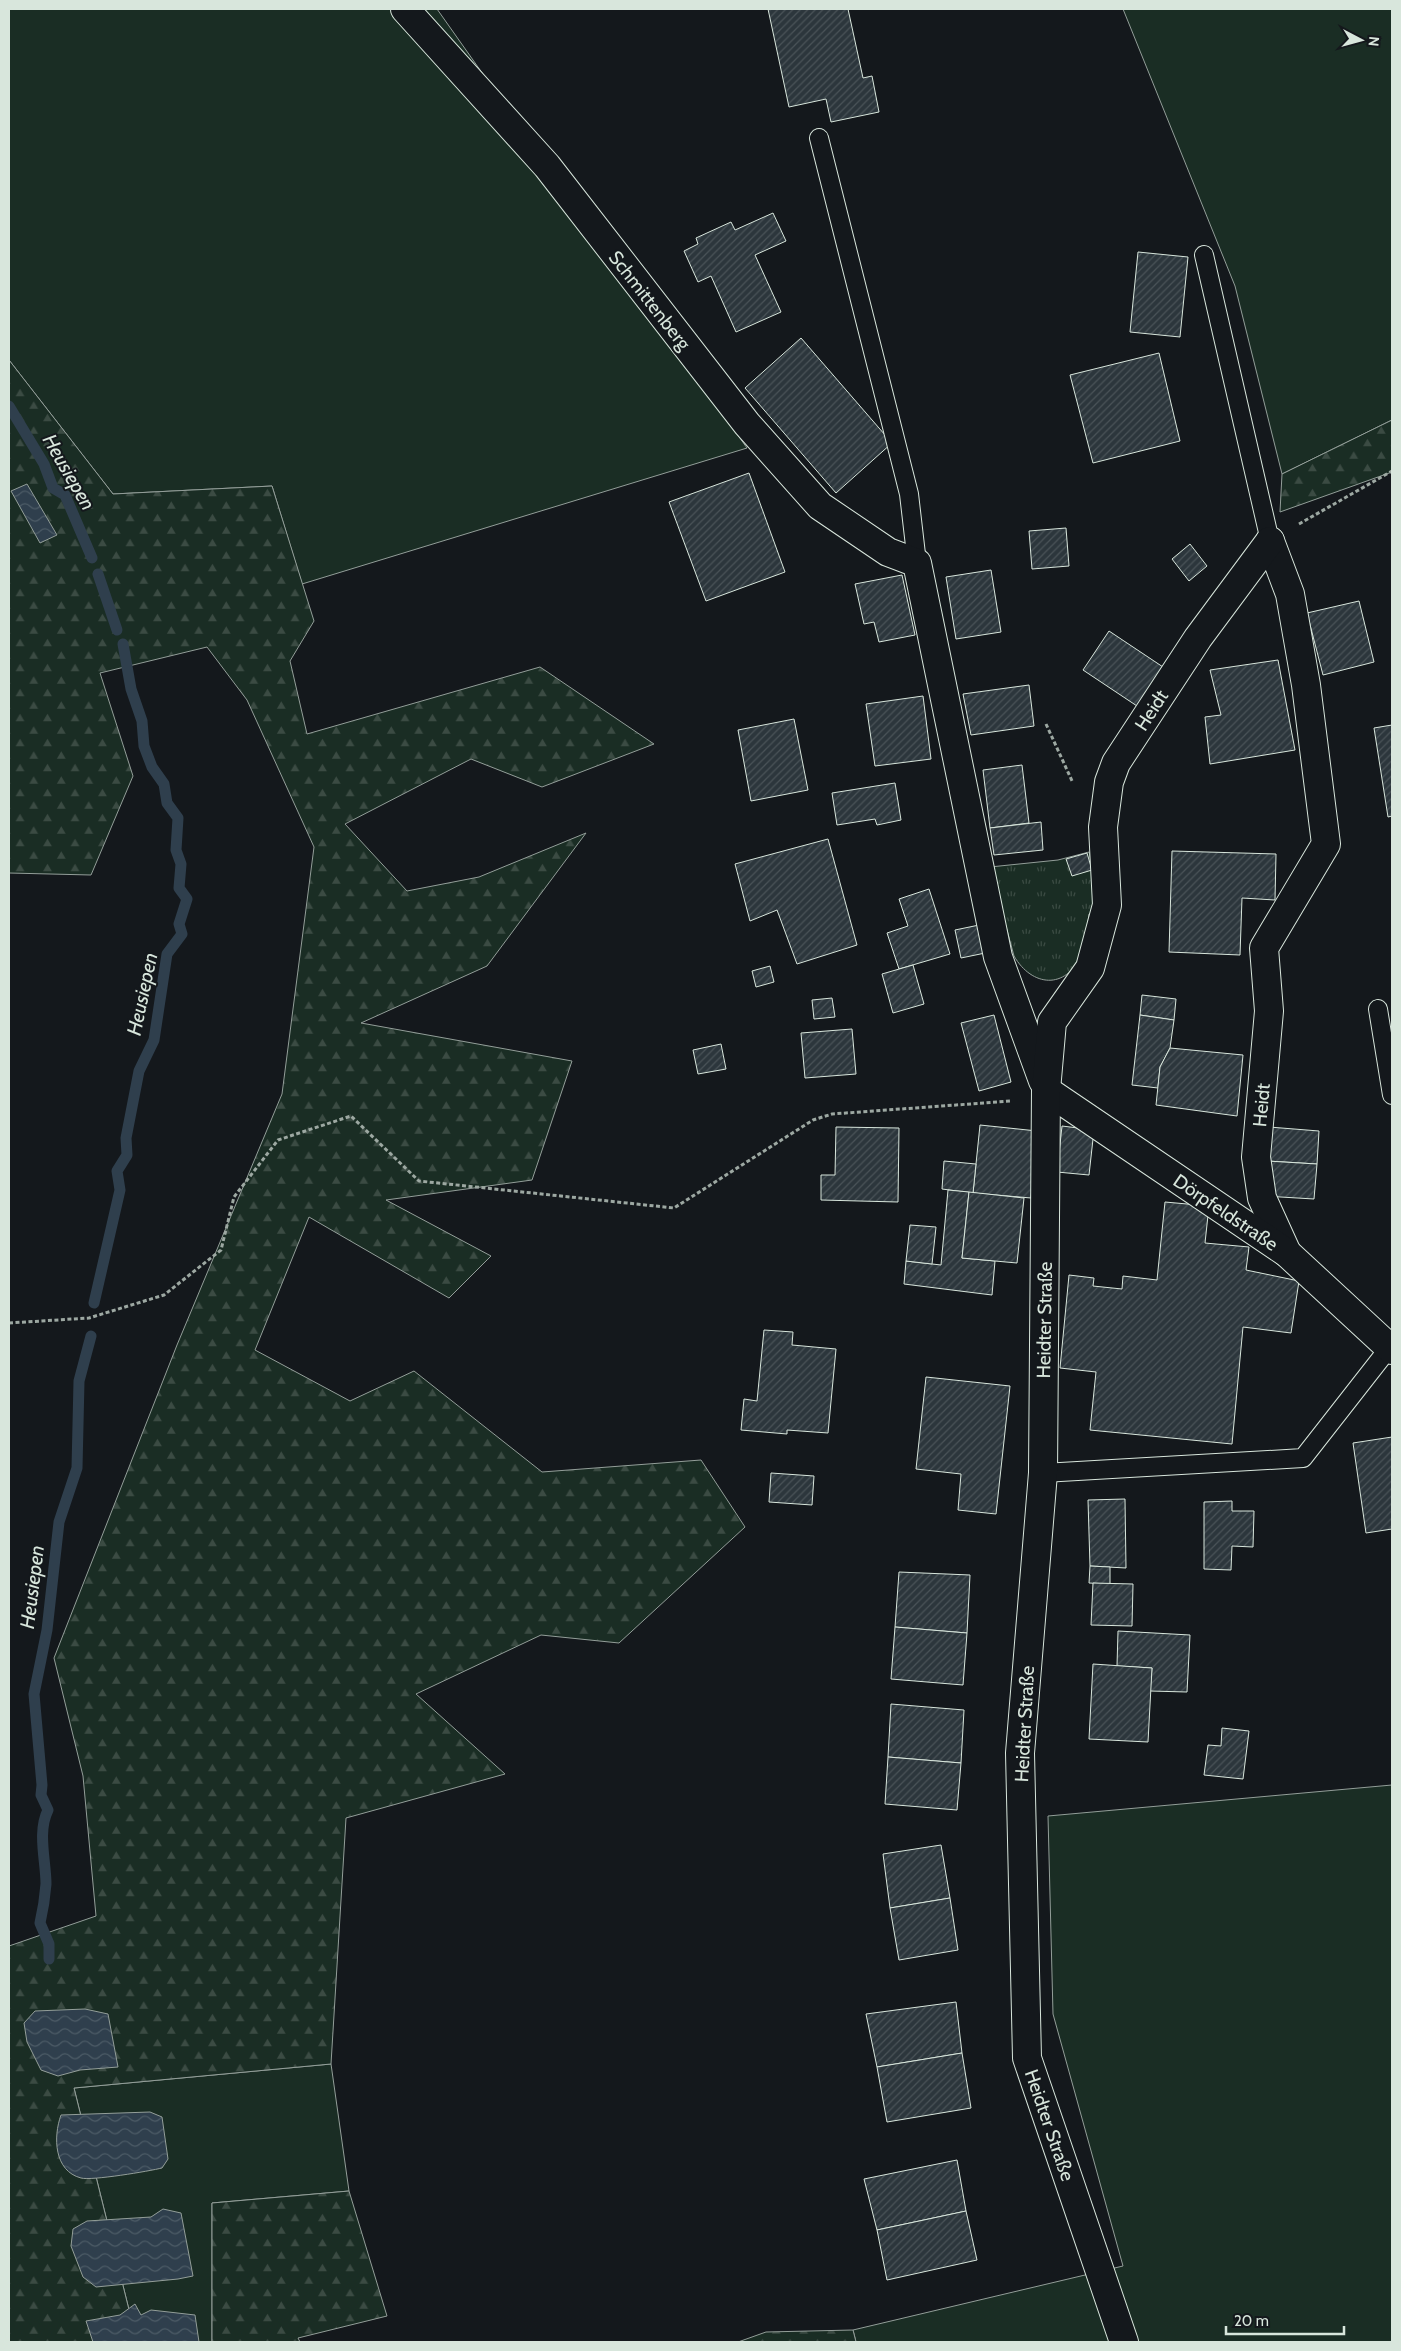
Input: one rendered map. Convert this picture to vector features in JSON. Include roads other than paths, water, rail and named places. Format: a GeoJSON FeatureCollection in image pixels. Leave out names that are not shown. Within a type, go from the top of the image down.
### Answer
{"type":"FeatureCollection","features":[{"type":"Feature","properties":{"kind":"street","name":"Schmittenberg"},"geometry":{"type":"LineString","coordinates":[[405,9],[547,166],[747,424],[820,506],[888,552],[917,563]]}},
{"type":"Feature","properties":{"kind":"street","name":"Heidt"},"geometry":{"type":"LineString","coordinates":[[1046,1090],[1052,1022],[1090,968],[1107,905],[1103,827],[1110,782],[1116,763],[1198,638],[1270,541]]}},
{"type":"Feature","properties":{"kind":"street","name":"Heidt"},"geometry":{"type":"LineString","coordinates":[[1270,541],[1290,594],[1306,685],[1326,844],[1264,948],[1269,1011],[1256,1157],[1262,1198],[1287,1253]]}},
{"type":"Feature","properties":{"kind":"street"},"geometry":{"type":"LineString","coordinates":[[917,563],[998,957],[1046,1090]]}},
{"type":"Feature","properties":{"kind":"street","name":"Dörpfeldstraße"},"geometry":{"type":"LineString","coordinates":[[1046,1090],[1287,1253],[1391,1349]]}},
{"type":"Feature","properties":{"kind":"street","name":"Heidter Straße"},"geometry":{"type":"LineString","coordinates":[[1046,1090],[1043,1473],[1020,1753],[1027,2058],[1124,2342]]}},
{"type":"Feature","properties":{"kind":"lane"},"geometry":{"type":"LineString","coordinates":[[819,138],[909,494],[917,563]]}},
{"type":"Feature","properties":{"kind":"lane"},"geometry":{"type":"LineString","coordinates":[[1204,255],[1270,541]]}},
{"type":"Feature","properties":{"kind":"lane"},"geometry":{"type":"LineString","coordinates":[[1378,1008],[1392,1095]]}},
{"type":"Feature","properties":{"kind":"lane"},"geometry":{"type":"LineString","coordinates":[[1043,1473],[1303,1458],[1391,1349]]}},
{"type":"Feature","properties":{"kind":"water"},"geometry":{"type":"Polygon","coordinates":[[[27,484],[57,535],[40,543],[11,491],[27,484]]]}},
{"type":"Feature","properties":{"kind":"water"},"geometry":{"type":"Polygon","coordinates":[[[85,2009],[108,2014],[118,2067],[80,2070],[58,2076],[41,2070],[27,2042],[24,2023],[35,2011],[85,2009]]]}},
{"type":"Feature","properties":{"kind":"water"},"geometry":{"type":"Polygon","coordinates":[[[150,2112],[162,2117],[168,2159],[162,2168],[87,2179],[72,2174],[65,2168],[58,2152],[57,2143],[58,2124],[61,2115],[150,2112]]]}},
{"type":"Feature","properties":{"kind":"water"},"geometry":{"type":"Polygon","coordinates":[[[163,2209],[181,2213],[193,2276],[96,2287],[83,2277],[71,2246],[73,2229],[87,2221],[151,2217],[163,2209]]]}},
{"type":"Feature","properties":{"kind":"water"},"geometry":{"type":"Polygon","coordinates":[[[135,2304],[141,2315],[151,2310],[195,2315],[199,2342],[93,2342],[86,2321],[120,2315],[135,2304]]]}},
{"type":"Feature","properties":{"kind":"waterway","name":"Heusiepen"},"geometry":{"type":"LineString","coordinates":[[9,406],[44,464],[53,488],[65,495],[92,558]]}},
{"type":"Feature","properties":{"kind":"waterway","name":"Heusiepen"},"geometry":{"type":"LineString","coordinates":[[98,574],[117,630]]}},
{"type":"Feature","properties":{"kind":"waterway","name":"Heusiepen"},"geometry":{"type":"LineString","coordinates":[[94,1303],[120,1190],[117,1171],[127,1155],[126,1138],[139,1071],[154,1040],[167,954],[182,934],[179,924],[187,899],[179,888],[181,864],[176,850],[178,818],[167,803],[164,784],[152,767],[144,746],[142,721],[131,689],[123,644]]}},
{"type":"Feature","properties":{"kind":"waterway","name":"Heusiepen"},"geometry":{"type":"LineString","coordinates":[[49,1959],[49,1944],[40,1923],[46,1884],[43,1828],[48,1810],[41,1795],[42,1785],[34,1694],[47,1630],[59,1522],[77,1468],[79,1381],[91,1336]]}}]}
